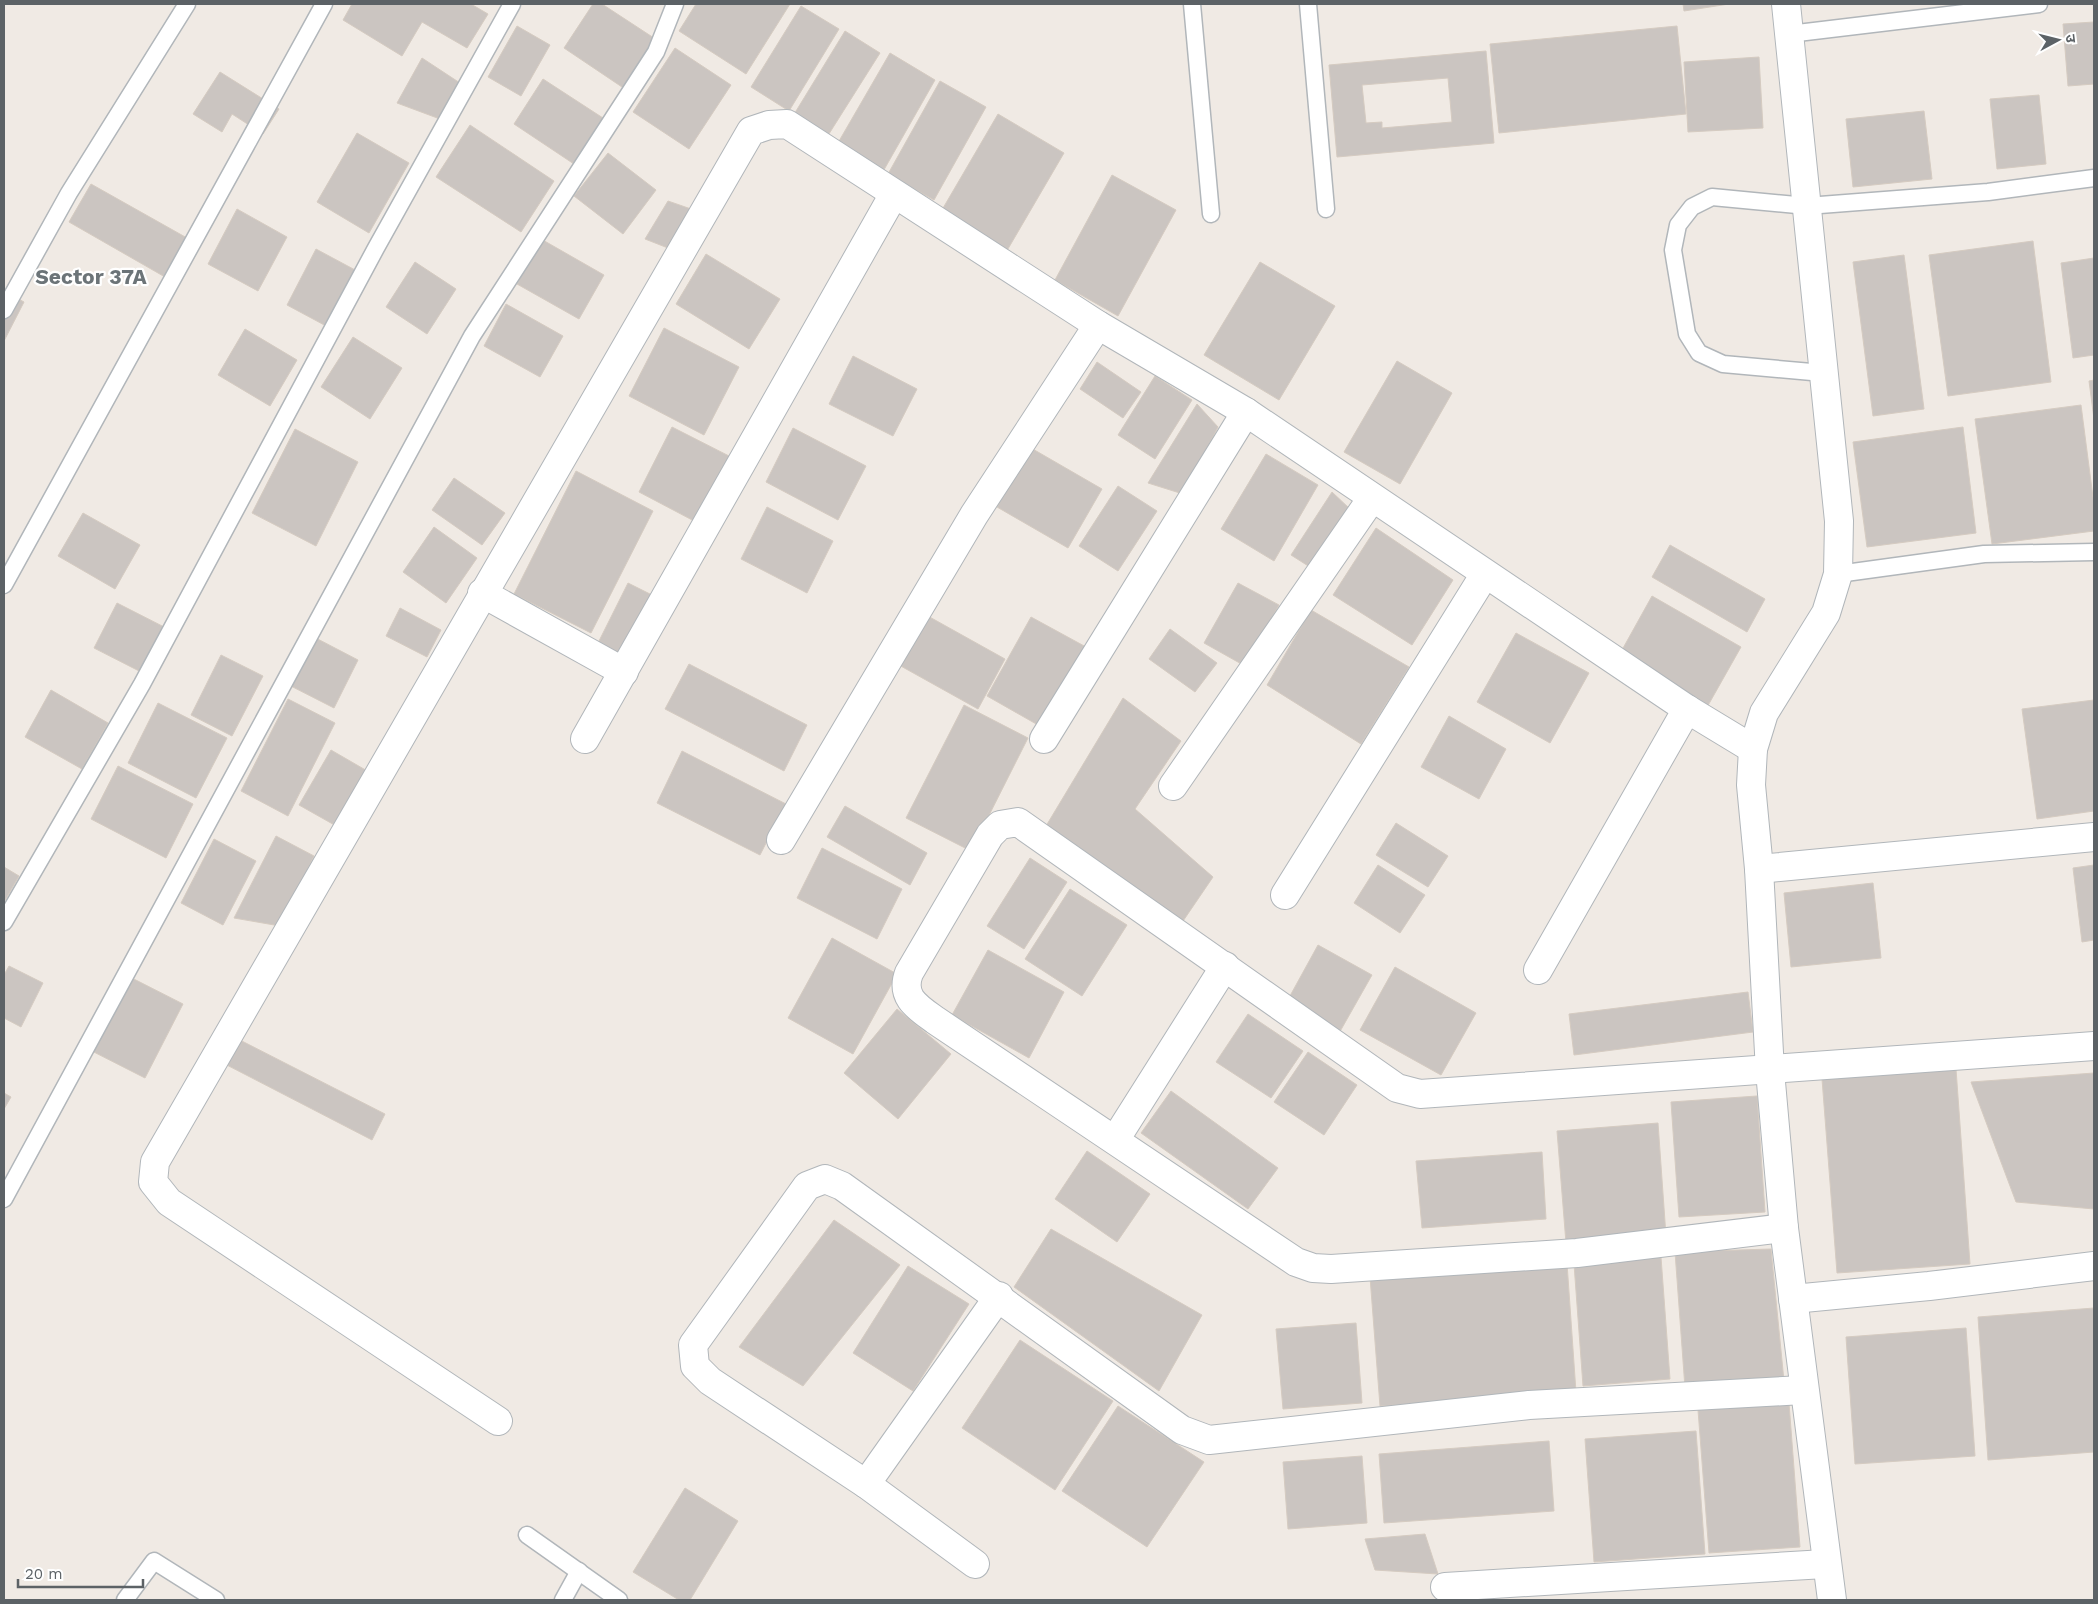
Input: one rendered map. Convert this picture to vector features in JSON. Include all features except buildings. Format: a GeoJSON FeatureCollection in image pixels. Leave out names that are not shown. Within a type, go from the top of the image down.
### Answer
{"type":"FeatureCollection","features":[{"type":"Feature","properties":{"kind":"street"},"geometry":{"type":"LineString","coordinates":[[1786,4],[1839,521],[1838,574],[1826,613],[1764,713],[1753,749],[1751,785],[1759,869],[1770,1071],[1784,1228],[1832,1600]]}},
{"type":"Feature","properties":{"kind":"street"},"geometry":{"type":"LineString","coordinates":[[498,1421],[169,1202],[153,1182],[154,1162],[750,131],[769,125],[787,124],[1098,325],[1246,412],[1687,709],[1753,749]]}},
{"type":"Feature","properties":{"kind":"street"},"geometry":{"type":"LineString","coordinates":[[585,739],[894,194]]}},
{"type":"Feature","properties":{"kind":"street"},"geometry":{"type":"LineString","coordinates":[[781,840],[974,515],[1098,325]]}},
{"type":"Feature","properties":{"kind":"street"},"geometry":{"type":"LineString","coordinates":[[1044,739],[1246,412]]}},
{"type":"Feature","properties":{"kind":"street"},"geometry":{"type":"LineString","coordinates":[[1173,786],[1372,498]]}},
{"type":"Feature","properties":{"kind":"street"},"geometry":{"type":"LineString","coordinates":[[1286,896],[1486,574]]}},
{"type":"Feature","properties":{"kind":"street"},"geometry":{"type":"LineString","coordinates":[[482,593],[624,672]]}},
{"type":"Feature","properties":{"kind":"street"},"geometry":{"type":"LineString","coordinates":[[1538,970],[1687,709]]}},
{"type":"Feature","properties":{"kind":"street"},"geometry":{"type":"LineString","coordinates":[[1784,1228],[1577,1253],[1331,1269],[1313,1268],[1296,1262],[935,1020],[918,1008],[910,999],[905,984],[909,973],[990,835],[1000,825],[1018,822],[1397,1088],[1420,1094],[1770,1071],[2094,1046]]}},
{"type":"Feature","properties":{"kind":"street"},"geometry":{"type":"LineString","coordinates":[[1759,869],[2094,837]]}},
{"type":"Feature","properties":{"kind":"street"},"geometry":{"type":"LineString","coordinates":[[1114,1140],[1225,966]]}},
{"type":"Feature","properties":{"kind":"street"},"geometry":{"type":"LineString","coordinates":[[975,1564],[866,1484],[710,1381],[695,1366],[693,1344],[807,1186],[824,1179],[842,1186],[999,1296],[1182,1430],[1209,1440],[1529,1405],[1804,1390]]}},
{"type":"Feature","properties":{"kind":"street"},"geometry":{"type":"LineString","coordinates":[[1793,1299],[1929,1286],[2094,1266]]}},
{"type":"Feature","properties":{"kind":"street"},"geometry":{"type":"LineString","coordinates":[[866,1484],[999,1296]]}},
{"type":"Feature","properties":{"kind":"street"},"geometry":{"type":"LineString","coordinates":[[1445,1587],[1826,1564]]}},
{"type":"Feature","properties":{"kind":"lane"},"geometry":{"type":"LineString","coordinates":[[4,310],[69,193],[187,4]]}},
{"type":"Feature","properties":{"kind":"lane"},"geometry":{"type":"LineString","coordinates":[[4,585],[324,4]]}},
{"type":"Feature","properties":{"kind":"lane"},"geometry":{"type":"LineString","coordinates":[[4,922],[142,684],[376,248],[512,4]]}},
{"type":"Feature","properties":{"kind":"lane"},"geometry":{"type":"LineString","coordinates":[[4,1200],[472,336],[656,52],[675,4]]}},
{"type":"Feature","properties":{"kind":"lane"},"geometry":{"type":"LineString","coordinates":[[1192,4],[1211,214]]}},
{"type":"Feature","properties":{"kind":"lane"},"geometry":{"type":"LineString","coordinates":[[1308,4],[1326,209]]}},
{"type":"Feature","properties":{"kind":"lane"},"geometry":{"type":"LineString","coordinates":[[1789,34],[2038,4]]}},
{"type":"Feature","properties":{"kind":"lane"},"geometry":{"type":"LineString","coordinates":[[1824,373],[1723,364],[1699,353],[1687,334],[1673,250],[1678,225],[1692,207],[1712,197],[1806,206],[1988,192],[2094,178]]}},
{"type":"Feature","properties":{"kind":"lane"},"geometry":{"type":"LineString","coordinates":[[1838,574],[1984,554],[2094,552]]}},
{"type":"Feature","properties":{"kind":"lane"},"geometry":{"type":"LineString","coordinates":[[527,1535],[619,1600]]}},
{"type":"Feature","properties":{"kind":"lane"},"geometry":{"type":"LineString","coordinates":[[125,1600],[154,1561],[216,1600]]}},
{"type":"Feature","properties":{"kind":"lane"},"geometry":{"type":"LineString","coordinates":[[563,1600],[579,1571]]}},
{"type":"Feature","properties":{"kind":"district","name":"Sector 37A"},"geometry":{"type":"Point","coordinates":[91,277]}}]}
